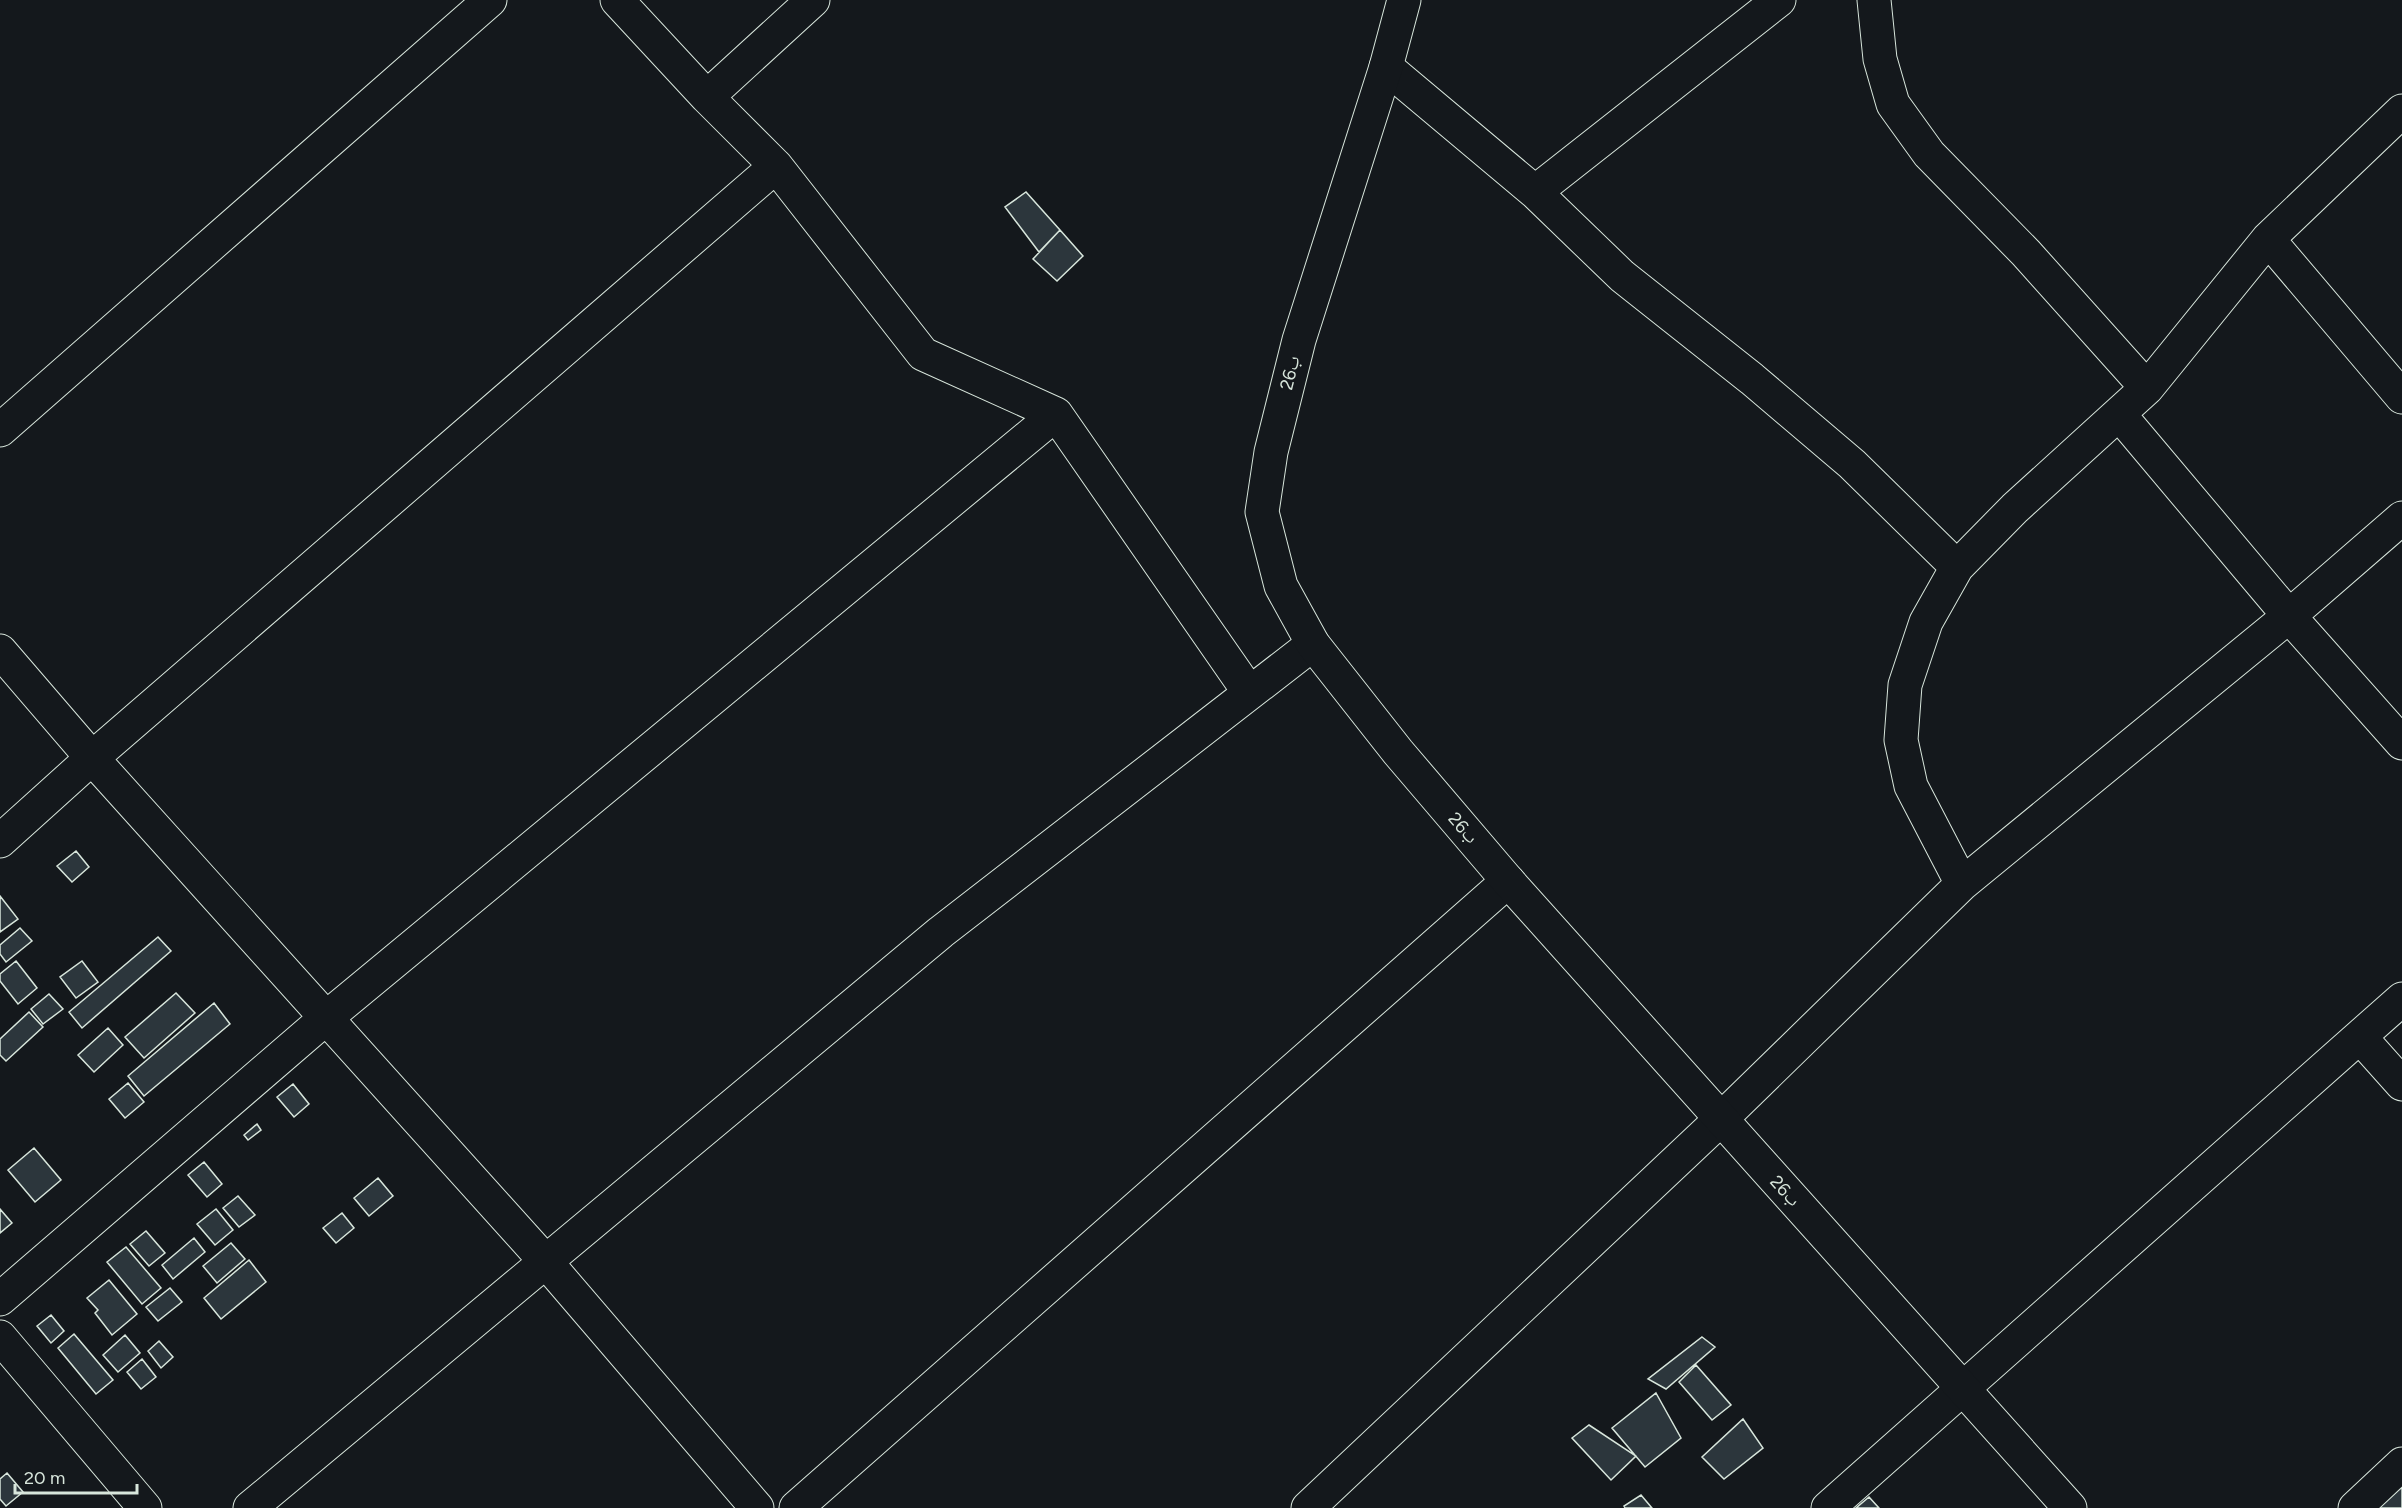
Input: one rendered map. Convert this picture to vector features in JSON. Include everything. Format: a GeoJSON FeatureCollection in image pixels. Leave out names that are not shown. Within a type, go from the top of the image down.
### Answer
{"type":"FeatureCollection","features":[{"type":"Feature","properties":{"kind":"main road"},"geometry":{"type":"LineString","coordinates":[[0,430],[490,0]]}},
{"type":"Feature","properties":{"kind":"main road"},"geometry":{"type":"LineString","coordinates":[[617,0],[707,97],[776,166],[923,354],[1056,414],[1249,692]]}},
{"type":"Feature","properties":{"kind":"main road"},"geometry":{"type":"LineString","coordinates":[[707,97],[813,0]]}},
{"type":"Feature","properties":{"kind":"main road","name":"26ب"},"geometry":{"type":"LineString","coordinates":[[1404,0],[1386,67],[1299,340],[1271,452],[1262,512],[1281,586],[1313,644],[1398,752],[1508,881],[2070,1508]]}},
{"type":"Feature","properties":{"kind":"main road"},"geometry":{"type":"LineString","coordinates":[[1535,192],[1779,0]]}},
{"type":"Feature","properties":{"kind":"main road"},"geometry":{"type":"LineString","coordinates":[[1874,0],[1880,59],[1893,104],[1929,154],[2040,268],[2146,388]]}},
{"type":"Feature","properties":{"kind":"main road"},"geometry":{"type":"LineString","coordinates":[[1386,67],[1535,192],[1622,276],[1752,379],[1852,464],[1957,567]]}},
{"type":"Feature","properties":{"kind":"main road"},"geometry":{"type":"LineString","coordinates":[[1962,884],[1911,786],[1901,740],[1905,685],[1926,622],[1957,567],[2014,508],[2146,388],[2268,239],[2402,111]]}},
{"type":"Feature","properties":{"kind":"main road"},"geometry":{"type":"LineString","coordinates":[[0,841],[92,758],[776,166]]}},
{"type":"Feature","properties":{"kind":"main road"},"geometry":{"type":"LineString","coordinates":[[2268,239],[2402,397]]}},
{"type":"Feature","properties":{"kind":"main road"},"geometry":{"type":"LineString","coordinates":[[0,1299],[326,1018],[1056,414]]}},
{"type":"Feature","properties":{"kind":"main road"},"geometry":{"type":"LineString","coordinates":[[2119,414],[2289,616],[2402,743]]}},
{"type":"Feature","properties":{"kind":"main road"},"geometry":{"type":"LineString","coordinates":[[1308,1508],[1721,1119],[1962,884],[2289,616],[2402,518]]}},
{"type":"Feature","properties":{"kind":"main road"},"geometry":{"type":"LineString","coordinates":[[250,1508],[941,933],[1313,644]]}},
{"type":"Feature","properties":{"kind":"main road"},"geometry":{"type":"LineString","coordinates":[[0,651],[92,758],[547,1263],[757,1508]]}},
{"type":"Feature","properties":{"kind":"main road"},"geometry":{"type":"LineString","coordinates":[[796,1508],[1508,881]]}},
{"type":"Feature","properties":{"kind":"main road"},"geometry":{"type":"LineString","coordinates":[[1828,1508],[2402,999]]}},
{"type":"Feature","properties":{"kind":"main road"},"geometry":{"type":"LineString","coordinates":[[2360,1037],[2402,1084]]}},
{"type":"Feature","properties":{"kind":"main road"},"geometry":{"type":"LineString","coordinates":[[0,1337],[145,1508]]}},
{"type":"Feature","properties":{"kind":"main road"},"geometry":{"type":"LineString","coordinates":[[2355,1508],[2402,1464]]}},
{"type":"Feature","properties":{"kind":"building"},"geometry":{"type":"Polygon","coordinates":[[[1026,192],[1060,230],[1039,252],[1005,207],[1026,192]]]}},
{"type":"Feature","properties":{"kind":"building"},"geometry":{"type":"Polygon","coordinates":[[[1060,230],[1083,256],[1057,281],[1033,259],[1060,230]]]}},
{"type":"Feature","properties":{"kind":"building"},"geometry":{"type":"Polygon","coordinates":[[[76,851],[89,867],[72,882],[57,866],[76,851]]]}},
{"type":"Feature","properties":{"kind":"building"},"geometry":{"type":"Polygon","coordinates":[[[0,896],[18,919],[0,932],[0,896]]]}},
{"type":"Feature","properties":{"kind":"building"},"geometry":{"type":"Polygon","coordinates":[[[20,928],[32,941],[6,962],[0,954],[0,945],[20,928]]]}},
{"type":"Feature","properties":{"kind":"building"},"geometry":{"type":"Polygon","coordinates":[[[158,937],[171,951],[82,1028],[69,1012],[158,937]]]}},
{"type":"Feature","properties":{"kind":"building"},"geometry":{"type":"Polygon","coordinates":[[[16,961],[37,988],[18,1004],[0,981],[0,974],[16,961]]]}},
{"type":"Feature","properties":{"kind":"building"},"geometry":{"type":"Polygon","coordinates":[[[82,961],[98,982],[76,998],[60,977],[82,961]]]}},
{"type":"Feature","properties":{"kind":"building"},"geometry":{"type":"Polygon","coordinates":[[[176,993],[195,1013],[144,1058],[125,1037],[176,993]]]}},
{"type":"Feature","properties":{"kind":"building"},"geometry":{"type":"Polygon","coordinates":[[[49,994],[63,1009],[43,1024],[31,1009],[49,994]]]}},
{"type":"Feature","properties":{"kind":"building"},"geometry":{"type":"Polygon","coordinates":[[[214,1003],[230,1024],[144,1096],[128,1076],[214,1003]]]}},
{"type":"Feature","properties":{"kind":"building"},"geometry":{"type":"Polygon","coordinates":[[[29,1012],[43,1027],[6,1061],[0,1055],[0,1039],[29,1012]]]}},
{"type":"Feature","properties":{"kind":"building"},"geometry":{"type":"Polygon","coordinates":[[[108,1028],[123,1045],[94,1072],[78,1055],[108,1028]]]}},
{"type":"Feature","properties":{"kind":"building"},"geometry":{"type":"Polygon","coordinates":[[[128,1083],[144,1102],[125,1118],[109,1099],[128,1083]]]}},
{"type":"Feature","properties":{"kind":"building"},"geometry":{"type":"Polygon","coordinates":[[[293,1084],[309,1104],[294,1117],[277,1097],[293,1084]]]}},
{"type":"Feature","properties":{"kind":"building"},"geometry":{"type":"Polygon","coordinates":[[[257,1124],[261,1130],[248,1140],[244,1135],[257,1124]]]}},
{"type":"Feature","properties":{"kind":"building"},"geometry":{"type":"Polygon","coordinates":[[[34,1148],[61,1180],[35,1202],[8,1170],[34,1148]]]}},
{"type":"Feature","properties":{"kind":"building"},"geometry":{"type":"Polygon","coordinates":[[[204,1162],[222,1184],[207,1197],[188,1175],[204,1162]]]}},
{"type":"Feature","properties":{"kind":"building"},"geometry":{"type":"Polygon","coordinates":[[[378,1178],[393,1196],[369,1216],[354,1198],[378,1178]]]}},
{"type":"Feature","properties":{"kind":"building"},"geometry":{"type":"Polygon","coordinates":[[[238,1196],[255,1215],[239,1227],[223,1208],[238,1196]]]}},
{"type":"Feature","properties":{"kind":"building"},"geometry":{"type":"Polygon","coordinates":[[[0,1209],[12,1223],[0,1233],[0,1209]]]}},
{"type":"Feature","properties":{"kind":"building"},"geometry":{"type":"Polygon","coordinates":[[[216,1209],[233,1230],[215,1245],[197,1224],[216,1209]]]}},
{"type":"Feature","properties":{"kind":"building"},"geometry":{"type":"Polygon","coordinates":[[[342,1213],[354,1228],[336,1243],[323,1228],[342,1213]]]}},
{"type":"Feature","properties":{"kind":"building"},"geometry":{"type":"Polygon","coordinates":[[[146,1231],[165,1253],[149,1266],[130,1244],[146,1231]]]}},
{"type":"Feature","properties":{"kind":"building"},"geometry":{"type":"Polygon","coordinates":[[[194,1238],[205,1252],[173,1279],[162,1265],[194,1238]]]}},
{"type":"Feature","properties":{"kind":"building"},"geometry":{"type":"Polygon","coordinates":[[[231,1243],[245,1259],[217,1283],[203,1266],[231,1243]]]}},
{"type":"Feature","properties":{"kind":"building"},"geometry":{"type":"Polygon","coordinates":[[[126,1247],[161,1288],[142,1304],[107,1262],[126,1247]]]}},
{"type":"Feature","properties":{"kind":"building"},"geometry":{"type":"Polygon","coordinates":[[[249,1260],[266,1282],[221,1319],[204,1298],[249,1260]]]}},
{"type":"Feature","properties":{"kind":"building"},"geometry":{"type":"Polygon","coordinates":[[[109,1280],[137,1314],[112,1335],[95,1313],[98,1310],[87,1298],[109,1280]]]}},
{"type":"Feature","properties":{"kind":"building"},"geometry":{"type":"Polygon","coordinates":[[[170,1288],[182,1302],[158,1321],[146,1307],[170,1288]]]}},
{"type":"Feature","properties":{"kind":"building"},"geometry":{"type":"Polygon","coordinates":[[[51,1315],[64,1331],[51,1343],[37,1326],[51,1315]]]}},
{"type":"Feature","properties":{"kind":"building"},"geometry":{"type":"Polygon","coordinates":[[[74,1334],[113,1380],[96,1394],[58,1348],[74,1334]]]}},
{"type":"Feature","properties":{"kind":"building"},"geometry":{"type":"Polygon","coordinates":[[[125,1335],[140,1353],[118,1372],[103,1355],[125,1335]]]}},
{"type":"Feature","properties":{"kind":"building"},"geometry":{"type":"Polygon","coordinates":[[[1702,1337],[1715,1347],[1666,1389],[1648,1379],[1702,1337]]]}},
{"type":"Feature","properties":{"kind":"building"},"geometry":{"type":"Polygon","coordinates":[[[159,1341],[173,1357],[161,1368],[148,1351],[159,1341]]]}},
{"type":"Feature","properties":{"kind":"building"},"geometry":{"type":"Polygon","coordinates":[[[142,1359],[156,1377],[141,1389],[127,1372],[142,1359]]]}},
{"type":"Feature","properties":{"kind":"building"},"geometry":{"type":"Polygon","coordinates":[[[1696,1365],[1731,1405],[1712,1420],[1679,1382],[1696,1365]]]}},
{"type":"Feature","properties":{"kind":"building"},"geometry":{"type":"Polygon","coordinates":[[[1656,1393],[1681,1438],[1645,1467],[1612,1428],[1656,1393]]]}},
{"type":"Feature","properties":{"kind":"building"},"geometry":{"type":"Polygon","coordinates":[[[1743,1419],[1763,1448],[1724,1479],[1702,1457],[1743,1419]]]}},
{"type":"Feature","properties":{"kind":"building"},"geometry":{"type":"Polygon","coordinates":[[[1589,1425],[1636,1456],[1611,1480],[1572,1438],[1589,1425]]]}},
{"type":"Feature","properties":{"kind":"building"},"geometry":{"type":"Polygon","coordinates":[[[7,1473],[23,1492],[6,1506],[0,1499],[0,1479],[7,1473]]]}},
{"type":"Feature","properties":{"kind":"building"},"geometry":{"type":"Polygon","coordinates":[[[2402,1487],[2402,1508],[2380,1508],[2378,1506],[2402,1487]]]}},
{"type":"Feature","properties":{"kind":"building"},"geometry":{"type":"Polygon","coordinates":[[[1641,1495],[1652,1508],[1625,1508],[1624,1506],[1641,1495]]]}},
{"type":"Feature","properties":{"kind":"building"},"geometry":{"type":"Polygon","coordinates":[[[1869,1497],[1879,1508],[1856,1508],[1869,1497]]]}}]}
